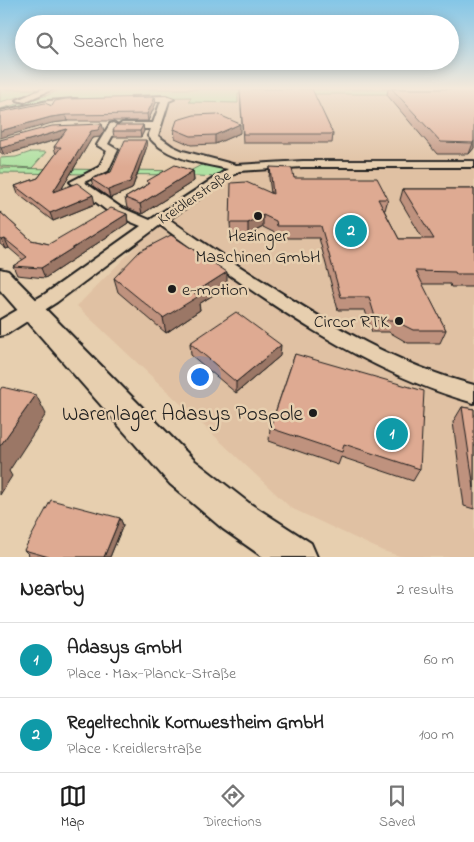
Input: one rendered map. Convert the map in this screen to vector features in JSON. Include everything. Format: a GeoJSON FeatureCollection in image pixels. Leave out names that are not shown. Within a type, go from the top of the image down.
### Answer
{"type":"FeatureCollection","features":[{"type":"Feature","properties":{"kind":"main road"},"geometry":{"type":"LineString","coordinates":[[0,276],[182,472],[236,516],[297,557]]}},
{"type":"Feature","properties":{"kind":"street"},"geometry":{"type":"LineString","coordinates":[[161,115],[153,136],[158,143],[176,151],[236,168]]}},
{"type":"Feature","properties":{"kind":"street"},"geometry":{"type":"LineString","coordinates":[[156,126],[109,126],[102,145],[112,150],[104,169],[76,182],[115,210],[156,222],[193,243],[316,323],[371,355],[449,389],[474,394]]}},
{"type":"Feature","properties":{"kind":"street","name":"Kreidlerstraße"},"geometry":{"type":"LineString","coordinates":[[0,329],[51,298],[156,222],[236,168],[303,164],[474,164]]}},
{"type":"Feature","properties":{"kind":"shaded area"},"geometry":{"type":"Polygon","coordinates":[[[160,115],[474,115],[474,557],[403,557],[383,551],[291,508],[77,306],[162,220],[230,174],[176,151],[153,136],[160,115]]]}},
{"type":"Feature","properties":{"kind":"green space"},"geometry":{"type":"Polygon","coordinates":[[[31,152],[46,152],[32,168],[0,166],[0,158],[16,157],[31,152]]]}},
{"type":"Feature","properties":{"kind":"green space"},"geometry":{"type":"Polygon","coordinates":[[[207,162],[229,169],[218,177],[0,173],[0,168],[190,171],[207,162]]]}},
{"type":"Feature","properties":{"kind":"building"},"geometry":{"type":"Polygon","coordinates":[[[0,115],[67,115],[51,117],[0,131],[0,115]]]}},
{"type":"Feature","properties":{"kind":"building"},"geometry":{"type":"Polygon","coordinates":[[[194,115],[219,115],[240,124],[215,135],[191,136],[174,129],[177,120],[194,115]]]}},
{"type":"Feature","properties":{"kind":"building"},"geometry":{"type":"Polygon","coordinates":[[[242,115],[324,115],[333,134],[243,134],[242,115]]]}},
{"type":"Feature","properties":{"kind":"building"},"geometry":{"type":"Polygon","coordinates":[[[416,115],[474,115],[473,143],[441,142],[416,115]]]}},
{"type":"Feature","properties":{"kind":"building"},"geometry":{"type":"Polygon","coordinates":[[[102,124],[98,130],[91,131],[53,192],[77,183],[93,195],[50,213],[15,186],[38,178],[61,147],[54,147],[67,129],[1,148],[0,140],[52,126],[102,124]]]}},
{"type":"Feature","properties":{"kind":"building"},"geometry":{"type":"Polygon","coordinates":[[[116,125],[143,125],[140,131],[113,131],[116,125]]]}},
{"type":"Feature","properties":{"kind":"building"},"geometry":{"type":"Polygon","coordinates":[[[125,140],[146,140],[130,182],[108,190],[91,179],[111,172],[125,140]]]}},
{"type":"Feature","properties":{"kind":"building"},"geometry":{"type":"Polygon","coordinates":[[[175,165],[193,171],[140,204],[125,198],[149,184],[147,181],[175,165]]]}},
{"type":"Feature","properties":{"kind":"building"},"geometry":{"type":"Polygon","coordinates":[[[270,167],[292,168],[294,178],[377,178],[388,199],[378,199],[399,239],[434,239],[403,189],[474,189],[474,274],[416,271],[446,330],[413,330],[393,320],[376,320],[369,297],[341,297],[321,226],[277,226],[276,221],[263,215],[248,223],[230,223],[231,183],[246,182],[273,194],[270,167]]]}},
{"type":"Feature","properties":{"kind":"building"},"geometry":{"type":"Polygon","coordinates":[[[111,208],[127,214],[41,268],[13,266],[27,257],[5,239],[0,239],[0,212],[31,240],[49,244],[111,208]]]}},
{"type":"Feature","properties":{"kind":"building","name":"e-motion"},"geometry":{"type":"Polygon","coordinates":[[[171,235],[227,272],[194,293],[199,296],[163,318],[114,278],[140,251],[171,235]]]}},
{"type":"Feature","properties":{"kind":"building"},"geometry":{"type":"Polygon","coordinates":[[[236,312],[281,345],[236,382],[190,343],[236,312]]]}},
{"type":"Feature","properties":{"kind":"building"},"geometry":{"type":"Polygon","coordinates":[[[295,354],[424,391],[420,469],[344,444],[342,452],[270,428],[295,354]]]}},
{"type":"Feature","properties":{"kind":"building"},"geometry":{"type":"Polygon","coordinates":[[[2,387],[36,395],[0,446],[0,390],[2,387]]]}},
{"type":"Feature","properties":{"kind":"building"},"geometry":{"type":"Polygon","coordinates":[[[462,407],[474,409],[474,488],[462,407]]]}},
{"type":"Feature","properties":{"kind":"building"},"geometry":{"type":"Polygon","coordinates":[[[51,500],[120,518],[104,557],[49,557],[24,550],[51,500]]]}},
{"type":"Feature","properties":{"kind":"place","name":"Hezinger Maschinen GmbH"},"geometry":{"type":"Point","coordinates":[258,216]}},
{"type":"Feature","properties":{"kind":"place","name":"Regeltechnik Kornwestheim GmbH"},"geometry":{"type":"Point","coordinates":[351,231]}},
{"type":"Feature","properties":{"kind":"place","name":"e-motion"},"geometry":{"type":"Point","coordinates":[172,289]}},
{"type":"Feature","properties":{"kind":"place","name":"Circor RTK"},"geometry":{"type":"Point","coordinates":[399,321]}},
{"type":"Feature","properties":{"kind":"place","name":"Warenlager Adasys Pospole"},"geometry":{"type":"Point","coordinates":[313,413]}},
{"type":"Feature","properties":{"kind":"place","name":"Adasys GmbH"},"geometry":{"type":"Point","coordinates":[392,434]}}]}
